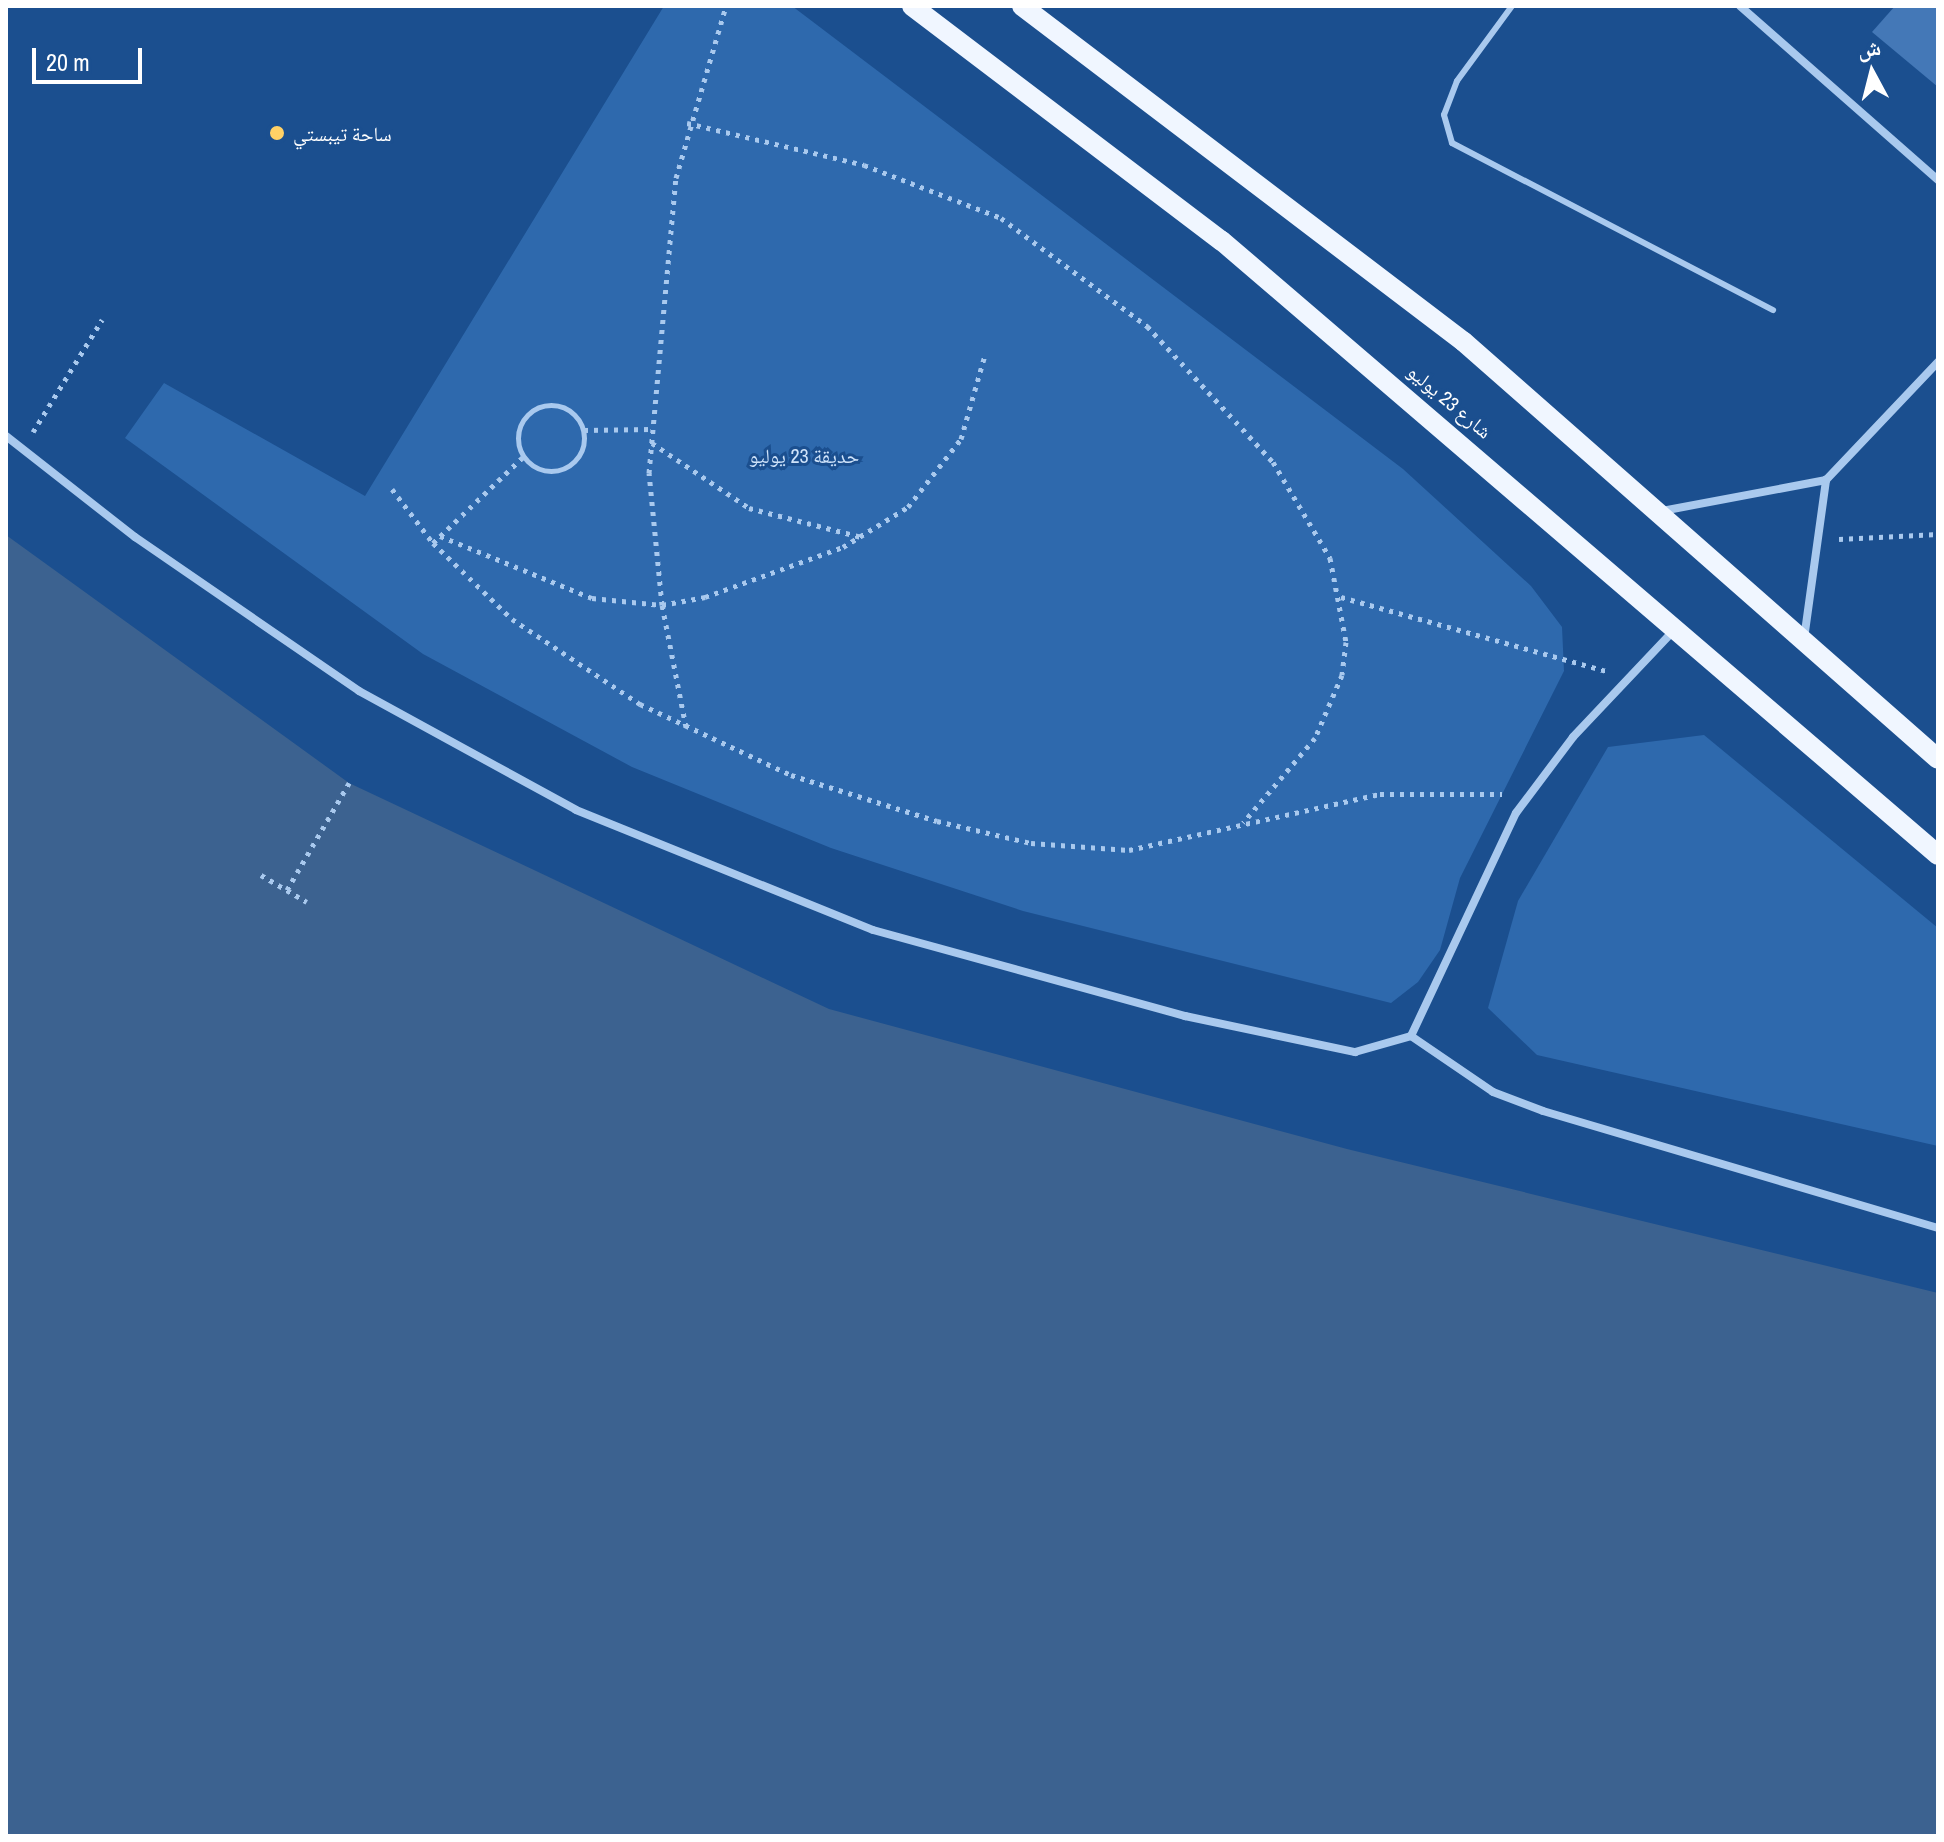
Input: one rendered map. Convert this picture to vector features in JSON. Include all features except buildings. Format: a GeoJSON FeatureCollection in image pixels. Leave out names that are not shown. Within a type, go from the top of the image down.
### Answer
{"type":"FeatureCollection","features":[{"type":"Feature","properties":{"kind":"main road","name":"شارع 23 يوليو"},"geometry":{"type":"LineString","coordinates":[[912,6],[1222,241],[1677,627],[1938,855]]}},
{"type":"Feature","properties":{"kind":"main road"},"geometry":{"type":"LineString","coordinates":[[1022,6],[1348,250],[1657,512],[1938,759]]}},
{"type":"Feature","properties":{"kind":"street"},"geometry":{"type":"LineString","coordinates":[[1740,6],[1938,180]]}},
{"type":"Feature","properties":{"kind":"street"},"geometry":{"type":"LineString","coordinates":[[1804,641],[1826,480],[1938,362]]}},
{"type":"Feature","properties":{"kind":"street"},"geometry":{"type":"LineString","coordinates":[[6,436],[359,691],[576,810],[721,873],[873,930],[1185,1016],[1355,1052],[1411,1036]]}},
{"type":"Feature","properties":{"kind":"street"},"geometry":{"type":"LineString","coordinates":[[1657,512],[1826,480]]}},
{"type":"Feature","properties":{"kind":"street"},"geometry":{"type":"LineString","coordinates":[[1411,1036],[1481,877],[1527,797],[1677,627]]}},
{"type":"Feature","properties":{"kind":"street"},"geometry":{"type":"LineString","coordinates":[[1411,1036],[1493,1092],[1543,1111],[1938,1228]]}},
{"type":"Feature","properties":{"kind":"lane"},"geometry":{"type":"LineString","coordinates":[[1512,6],[1457,81],[1444,115],[1452,143],[1773,310]]}},
{"type":"Feature","properties":{"kind":"path"},"geometry":{"type":"LineString","coordinates":[[686,728],[662,605],[651,442],[668,232],[687,123],[726,6]]}},
{"type":"Feature","properties":{"kind":"path"},"geometry":{"type":"LineString","coordinates":[[687,123],[911,180],[1001,218],[1052,251],[1147,326],[1246,428],[1318,534],[1341,597],[1346,642],[1330,707],[1297,766],[1242,824]]}},
{"type":"Feature","properties":{"kind":"path"},"geometry":{"type":"LineString","coordinates":[[22,450],[102,320]]}},
{"type":"Feature","properties":{"kind":"path"},"geometry":{"type":"LineString","coordinates":[[440,536],[592,598],[662,605],[705,597],[864,537],[908,507],[943,468],[974,408],[985,355]]}},
{"type":"Feature","properties":{"kind":"path"},"geometry":{"type":"LineString","coordinates":[[584,430],[581,453],[564,469],[541,470],[523,457],[520,423],[537,407],[560,406],[584,430],[652,429]]}},
{"type":"Feature","properties":{"kind":"path"},"geometry":{"type":"LineString","coordinates":[[651,442],[749,508],[864,537]]}},
{"type":"Feature","properties":{"kind":"path"},"geometry":{"type":"LineString","coordinates":[[433,543],[523,457]]}},
{"type":"Feature","properties":{"kind":"path"},"geometry":{"type":"LineString","coordinates":[[392,489],[433,543],[512,619],[686,728],[854,798],[1031,843],[1129,850],[1380,794],[1527,797]]}},
{"type":"Feature","properties":{"kind":"path"},"geometry":{"type":"LineString","coordinates":[[1817,540],[1938,534]]}},
{"type":"Feature","properties":{"kind":"path"},"geometry":{"type":"LineString","coordinates":[[1341,597],[1630,678]]}},
{"type":"Feature","properties":{"kind":"path"},"geometry":{"type":"LineString","coordinates":[[287,890],[349,783]]}},
{"type":"Feature","properties":{"kind":"path"},"geometry":{"type":"LineString","coordinates":[[261,875],[307,902]]}},
{"type":"Feature","properties":{"kind":"green space","name":"حديقة 23 يوليو"},"geometry":{"type":"Polygon","coordinates":[[[664,6],[792,6],[1403,469],[1531,586],[1562,627],[1564,671],[1460,878],[1440,950],[1418,982],[1391,1003],[1023,911],[831,848],[632,767],[423,654],[125,438],[164,383],[365,496],[664,6]]]}},
{"type":"Feature","properties":{"kind":"green space"},"geometry":{"type":"Polygon","coordinates":[[[1704,735],[1938,928],[1938,1146],[1537,1055],[1488,1008],[1518,901],[1608,747],[1704,735]]]}},
{"type":"Feature","properties":{"kind":"shaded area"},"geometry":{"type":"Polygon","coordinates":[[[6,535],[349,783],[829,1009],[1347,1149],[1938,1293],[1938,1836],[6,1836],[6,535]]]}},
{"type":"Feature","properties":{"kind":"place","name":"ساحة تيبستي"},"geometry":{"type":"Point","coordinates":[277,133]}}]}
